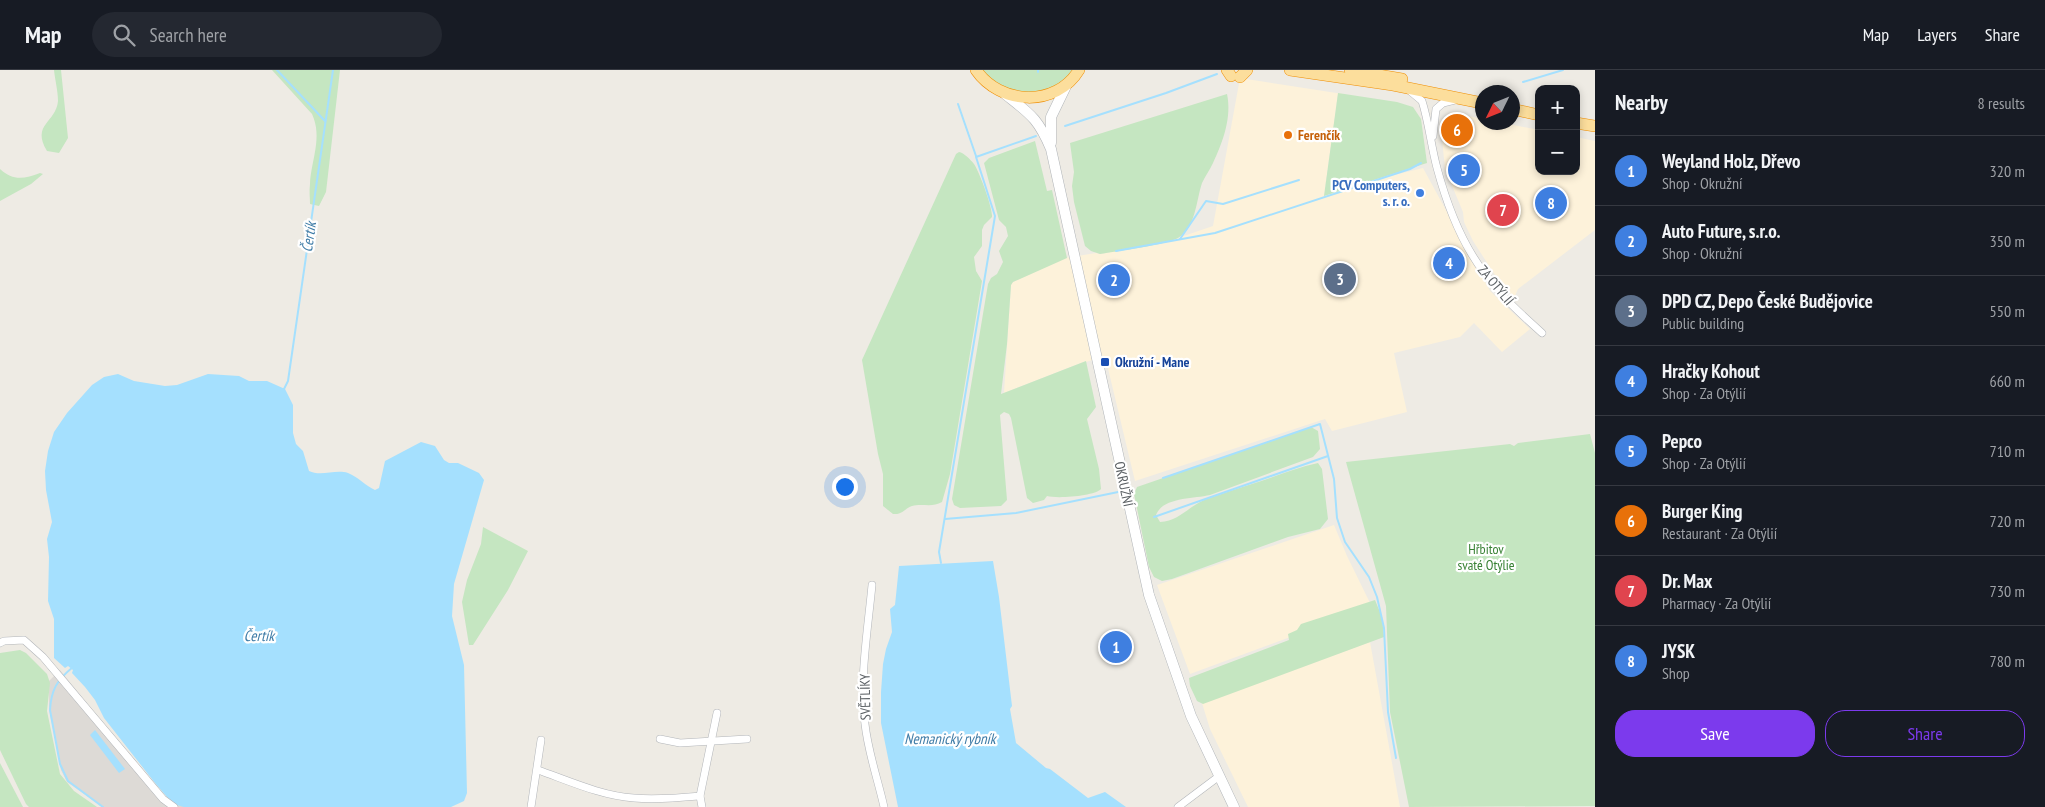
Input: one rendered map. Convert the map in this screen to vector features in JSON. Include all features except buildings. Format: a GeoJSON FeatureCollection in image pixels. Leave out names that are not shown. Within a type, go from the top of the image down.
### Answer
{"type":"FeatureCollection","features":[{"type":"Feature","properties":{"kind":"highway"},"geometry":{"type":"LineString","coordinates":[[976,70],[986,82],[1004,93],[1026,98],[1037,97],[1058,90],[1080,71]]}},
{"type":"Feature","properties":{"kind":"highway"},"geometry":{"type":"LineString","coordinates":[[1290,70],[1393,85],[1475,101]]}},
{"type":"Feature","properties":{"kind":"highway"},"geometry":{"type":"LineString","coordinates":[[1350,70],[1433,84],[1475,93]]}},
{"type":"Feature","properties":{"kind":"highway"},"geometry":{"type":"LineString","coordinates":[[1520,103],[1535,106]]}},
{"type":"Feature","properties":{"kind":"highway"},"geometry":{"type":"LineString","coordinates":[[1520,111],[1535,114]]}},
{"type":"Feature","properties":{"kind":"highway"},"geometry":{"type":"LineString","coordinates":[[1580,116],[1595,119]]}},
{"type":"Feature","properties":{"kind":"highway"},"geometry":{"type":"LineString","coordinates":[[1580,124],[1595,126]]}},
{"type":"Feature","properties":{"kind":"main road","name":"OKRUŽNÍ"},"geometry":{"type":"LineString","coordinates":[[1067,84],[1051,117],[1051,149],[1149,595],[1191,716],[1218,777],[1234,807]]}},
{"type":"Feature","properties":{"kind":"main road","name":"OKRUŽNÍ"},"geometry":{"type":"LineString","coordinates":[[1004,93],[1034,117],[1051,149]]}},
{"type":"Feature","properties":{"kind":"street","name":"ZA OTÝLIÍ"},"geometry":{"type":"LineString","coordinates":[[1393,85],[1413,93],[1422,101],[1436,166],[1445,196],[1467,245],[1485,275],[1512,305],[1542,333]]}},
{"type":"Feature","properties":{"kind":"street","name":"ZA OTÝLIÍ"},"geometry":{"type":"LineString","coordinates":[[1432,144],[1436,109],[1439,105],[1448,101],[1466,99]]}},
{"type":"Feature","properties":{"kind":"street","name":"SVĚTLÍKY"},"geometry":{"type":"LineString","coordinates":[[872,585],[865,650],[864,724],[884,807]]}},
{"type":"Feature","properties":{"kind":"street"},"geometry":{"type":"LineString","coordinates":[[0,643],[24,640],[43,656],[163,799],[174,807]]}},
{"type":"Feature","properties":{"kind":"street"},"geometry":{"type":"LineString","coordinates":[[702,807],[700,796],[717,713]]}},
{"type":"Feature","properties":{"kind":"street"},"geometry":{"type":"LineString","coordinates":[[660,739],[680,743],[747,739]]}},
{"type":"Feature","properties":{"kind":"street"},"geometry":{"type":"LineString","coordinates":[[531,807],[538,770],[540,740]]}},
{"type":"Feature","properties":{"kind":"street"},"geometry":{"type":"LineString","coordinates":[[538,770],[601,792],[632,798],[660,799],[700,796]]}},
{"type":"Feature","properties":{"kind":"street"},"geometry":{"type":"LineString","coordinates":[[1178,807],[1218,777]]}},
{"type":"Feature","properties":{"kind":"shaded area"},"geometry":{"type":"Polygon","coordinates":[[[1240,78],[1343,94],[1338,94],[1324,196],[1423,168],[1490,291],[1530,329],[1502,352],[1474,323],[1460,337],[1394,353],[1407,412],[1332,431],[1325,419],[1135,481],[1105,356],[1086,361],[1004,393],[1011,285],[1013,282],[1065,258],[1100,254],[1166,242],[1213,226],[1240,78]]]}},
{"type":"Feature","properties":{"kind":"shaded area"},"geometry":{"type":"Polygon","coordinates":[[[1452,112],[1475,117],[1475,130],[1520,130],[1520,126],[1535,129],[1535,175],[1580,175],[1580,138],[1595,141],[1595,230],[1518,289],[1514,298],[1495,275],[1473,241],[1464,222],[1463,212],[1445,169],[1441,129],[1443,120],[1452,112]]]}},
{"type":"Feature","properties":{"kind":"shaded area"},"geometry":{"type":"Polygon","coordinates":[[[1334,525],[1372,607],[1190,674],[1157,585],[1334,525]]]}},
{"type":"Feature","properties":{"kind":"shaded area"},"geometry":{"type":"Polygon","coordinates":[[[1370,642],[1400,807],[1248,807],[1210,729],[1202,703],[1370,642]]]}},
{"type":"Feature","properties":{"kind":"shaded area"},"geometry":{"type":"Polygon","coordinates":[[[60,670],[168,803],[355,805],[354,807],[103,807],[67,782],[61,770],[49,709],[49,681],[60,670]]]}},
{"type":"Feature","properties":{"kind":"green space"},"geometry":{"type":"Polygon","coordinates":[[[54,70],[61,70],[68,138],[59,153],[47,151],[42,135],[43,129],[53,114],[58,101],[54,70]]]}},
{"type":"Feature","properties":{"kind":"green space"},"geometry":{"type":"Polygon","coordinates":[[[272,70],[340,70],[326,192],[319,206],[310,204],[311,175],[316,149],[315,123],[312,114],[272,70]]]}},
{"type":"Feature","properties":{"kind":"green space"},"geometry":{"type":"Polygon","coordinates":[[[981,70],[1074,70],[1067,78],[1049,88],[1040,91],[1019,92],[999,86],[981,70]]]}},
{"type":"Feature","properties":{"kind":"green space"},"geometry":{"type":"Polygon","coordinates":[[[1338,93],[1397,102],[1413,107],[1421,119],[1427,163],[1324,196],[1338,93]]]}},
{"type":"Feature","properties":{"kind":"green space"},"geometry":{"type":"Polygon","coordinates":[[[1227,94],[1228,112],[1223,138],[1212,166],[1202,183],[1192,221],[1184,233],[1172,241],[1100,254],[1091,251],[1085,246],[1074,202],[1072,186],[1074,172],[1070,143],[1227,94]]]}},
{"type":"Feature","properties":{"kind":"green space"},"geometry":{"type":"Polygon","coordinates":[[[1035,141],[1047,191],[1052,190],[1067,258],[1013,282],[1011,285],[1001,394],[1086,361],[1096,407],[1087,419],[1099,469],[1101,489],[1076,496],[1047,496],[1044,500],[1033,503],[1027,498],[1011,418],[1009,414],[1004,412],[1000,415],[1007,500],[1001,506],[960,508],[954,505],[952,499],[988,284],[991,278],[997,274],[1003,262],[999,251],[1008,236],[1006,227],[999,220],[984,163],[989,158],[1035,141]]]}},
{"type":"Feature","properties":{"kind":"green space"},"geometry":{"type":"Polygon","coordinates":[[[959,152],[969,158],[974,164],[988,198],[992,217],[984,225],[982,230],[982,246],[974,257],[976,271],[982,281],[950,474],[942,502],[934,505],[912,506],[902,512],[893,514],[883,506],[883,474],[862,360],[956,154],[959,152]]]}},
{"type":"Feature","properties":{"kind":"green space"},"geometry":{"type":"Polygon","coordinates":[[[0,169],[9,176],[19,178],[43,174],[31,184],[0,201],[0,169]]]}},
{"type":"Feature","properties":{"kind":"green space"},"geometry":{"type":"Polygon","coordinates":[[[1311,427],[1318,431],[1320,449],[1313,457],[1210,495],[1172,502],[1160,509],[1156,515],[1160,522],[1167,521],[1204,500],[1318,463],[1322,469],[1328,519],[1320,529],[1288,537],[1172,579],[1162,581],[1154,577],[1149,567],[1134,494],[1137,487],[1311,427]]]}},
{"type":"Feature","properties":{"kind":"green space","name":"Hřbitov svaté Otýlie"},"geometry":{"type":"Polygon","coordinates":[[[1590,434],[1595,453],[1595,806],[1409,807],[1390,712],[1386,606],[1346,462],[1510,444],[1514,446],[1518,443],[1590,434]]]}},
{"type":"Feature","properties":{"kind":"green space"},"geometry":{"type":"Polygon","coordinates":[[[483,527],[528,551],[508,590],[473,645],[469,645],[462,602],[467,580],[481,544],[483,527]]]}},
{"type":"Feature","properties":{"kind":"green space"},"geometry":{"type":"Polygon","coordinates":[[[1375,600],[1382,617],[1384,637],[1203,704],[1197,701],[1190,686],[1189,678],[1289,640],[1288,634],[1297,630],[1301,624],[1375,600]]]}},
{"type":"Feature","properties":{"kind":"green space"},"geometry":{"type":"Polygon","coordinates":[[[20,650],[26,653],[47,674],[50,683],[47,711],[60,774],[74,791],[97,807],[29,807],[26,804],[0,750],[0,653],[20,650]]]}},
{"type":"Feature","properties":{"kind":"green space"},"geometry":{"type":"Polygon","coordinates":[[[0,763],[23,807],[0,807],[0,763]]]}},
{"type":"Feature","properties":{"kind":"water","name":"Čertík"},"geometry":{"type":"Polygon","coordinates":[[[118,374],[134,381],[165,386],[177,385],[208,374],[239,376],[249,381],[267,381],[285,389],[293,405],[293,433],[296,444],[303,451],[309,471],[314,473],[348,473],[375,490],[379,488],[385,461],[421,442],[435,446],[444,460],[449,463],[458,463],[479,473],[484,480],[454,584],[452,616],[464,665],[467,793],[464,801],[451,807],[184,807],[177,805],[155,783],[104,718],[95,700],[72,673],[73,670],[68,666],[65,668],[54,658],[54,619],[48,601],[49,557],[47,539],[52,522],[46,490],[45,471],[48,451],[54,432],[67,413],[92,385],[104,377],[118,374]]]}},
{"type":"Feature","properties":{"kind":"water","name":"Nemanický rybník"},"geometry":{"type":"Polygon","coordinates":[[[993,561],[1012,706],[1010,709],[1016,743],[1046,768],[1050,769],[1088,798],[1105,792],[1126,807],[898,807],[881,723],[881,692],[883,664],[892,632],[890,609],[895,605],[899,566],[993,561]]]}},
{"type":"Feature","properties":{"kind":"water"},"geometry":{"type":"Polygon","coordinates":[[[95,730],[125,769],[119,773],[90,735],[95,730]]]}},
{"type":"Feature","properties":{"kind":"waterway"},"geometry":{"type":"LineString","coordinates":[[277,70],[325,121]]}},
{"type":"Feature","properties":{"kind":"waterway","name":"Čertík"},"geometry":{"type":"LineString","coordinates":[[283,391],[288,381],[333,70]]}},
{"type":"Feature","properties":{"kind":"waterway"},"geometry":{"type":"LineString","coordinates":[[1523,82],[1563,70]]}},
{"type":"Feature","properties":{"kind":"waterway"},"geometry":{"type":"LineString","coordinates":[[1065,126],[1217,74]]}},
{"type":"Feature","properties":{"kind":"waterway"},"geometry":{"type":"LineString","coordinates":[[958,104],[976,156]]}},
{"type":"Feature","properties":{"kind":"waterway"},"geometry":{"type":"LineString","coordinates":[[941,563],[939,552],[995,216],[976,157],[1036,136]]}},
{"type":"Feature","properties":{"kind":"waterway"},"geometry":{"type":"LineString","coordinates":[[1116,251],[1215,233],[1410,169],[1421,163]]}},
{"type":"Feature","properties":{"kind":"waterway"},"geometry":{"type":"LineString","coordinates":[[1180,239],[1206,201],[1223,204],[1299,180]]}},
{"type":"Feature","properties":{"kind":"waterway"},"geometry":{"type":"LineString","coordinates":[[1163,478],[1320,424],[1334,479],[1337,518],[1345,542],[1369,577],[1377,597],[1384,628],[1388,712],[1396,758]]}},
{"type":"Feature","properties":{"kind":"waterway"},"geometry":{"type":"LineString","coordinates":[[1154,517],[1328,456]]}},
{"type":"Feature","properties":{"kind":"waterway"},"geometry":{"type":"LineString","coordinates":[[945,519],[1016,513],[1123,491]]}},
{"type":"Feature","properties":{"kind":"waterway"},"geometry":{"type":"LineString","coordinates":[[73,667],[63,676],[53,691],[50,710],[60,764],[68,781],[103,807]]}},
{"type":"Feature","properties":{"kind":"place","name":"Burger King"},"geometry":{"type":"Point","coordinates":[1457,130]}},
{"type":"Feature","properties":{"kind":"place","name":"Ferenčík"},"geometry":{"type":"Point","coordinates":[1288,135]}},
{"type":"Feature","properties":{"kind":"place","name":"Pepco"},"geometry":{"type":"Point","coordinates":[1464,170]}},
{"type":"Feature","properties":{"kind":"place","name":"PCV Computers, s. r. o."},"geometry":{"type":"Point","coordinates":[1420,193]}},
{"type":"Feature","properties":{"kind":"place","name":"JYSK"},"geometry":{"type":"Point","coordinates":[1551,203]}},
{"type":"Feature","properties":{"kind":"place","name":"Dr. Max"},"geometry":{"type":"Point","coordinates":[1503,210]}},
{"type":"Feature","properties":{"kind":"place","name":"Hračky Kohout"},"geometry":{"type":"Point","coordinates":[1449,263]}},
{"type":"Feature","properties":{"kind":"place","name":"DPD CZ, Depo České Budějovice"},"geometry":{"type":"Point","coordinates":[1340,279]}},
{"type":"Feature","properties":{"kind":"place","name":"Auto Future, s.r.o."},"geometry":{"type":"Point","coordinates":[1114,280]}},
{"type":"Feature","properties":{"kind":"place","name":"Okružní - Mane"},"geometry":{"type":"Point","coordinates":[1105,362]}},
{"type":"Feature","properties":{"kind":"place","name":"Weyland Holz, Dřevo"},"geometry":{"type":"Point","coordinates":[1116,647]}}]}
